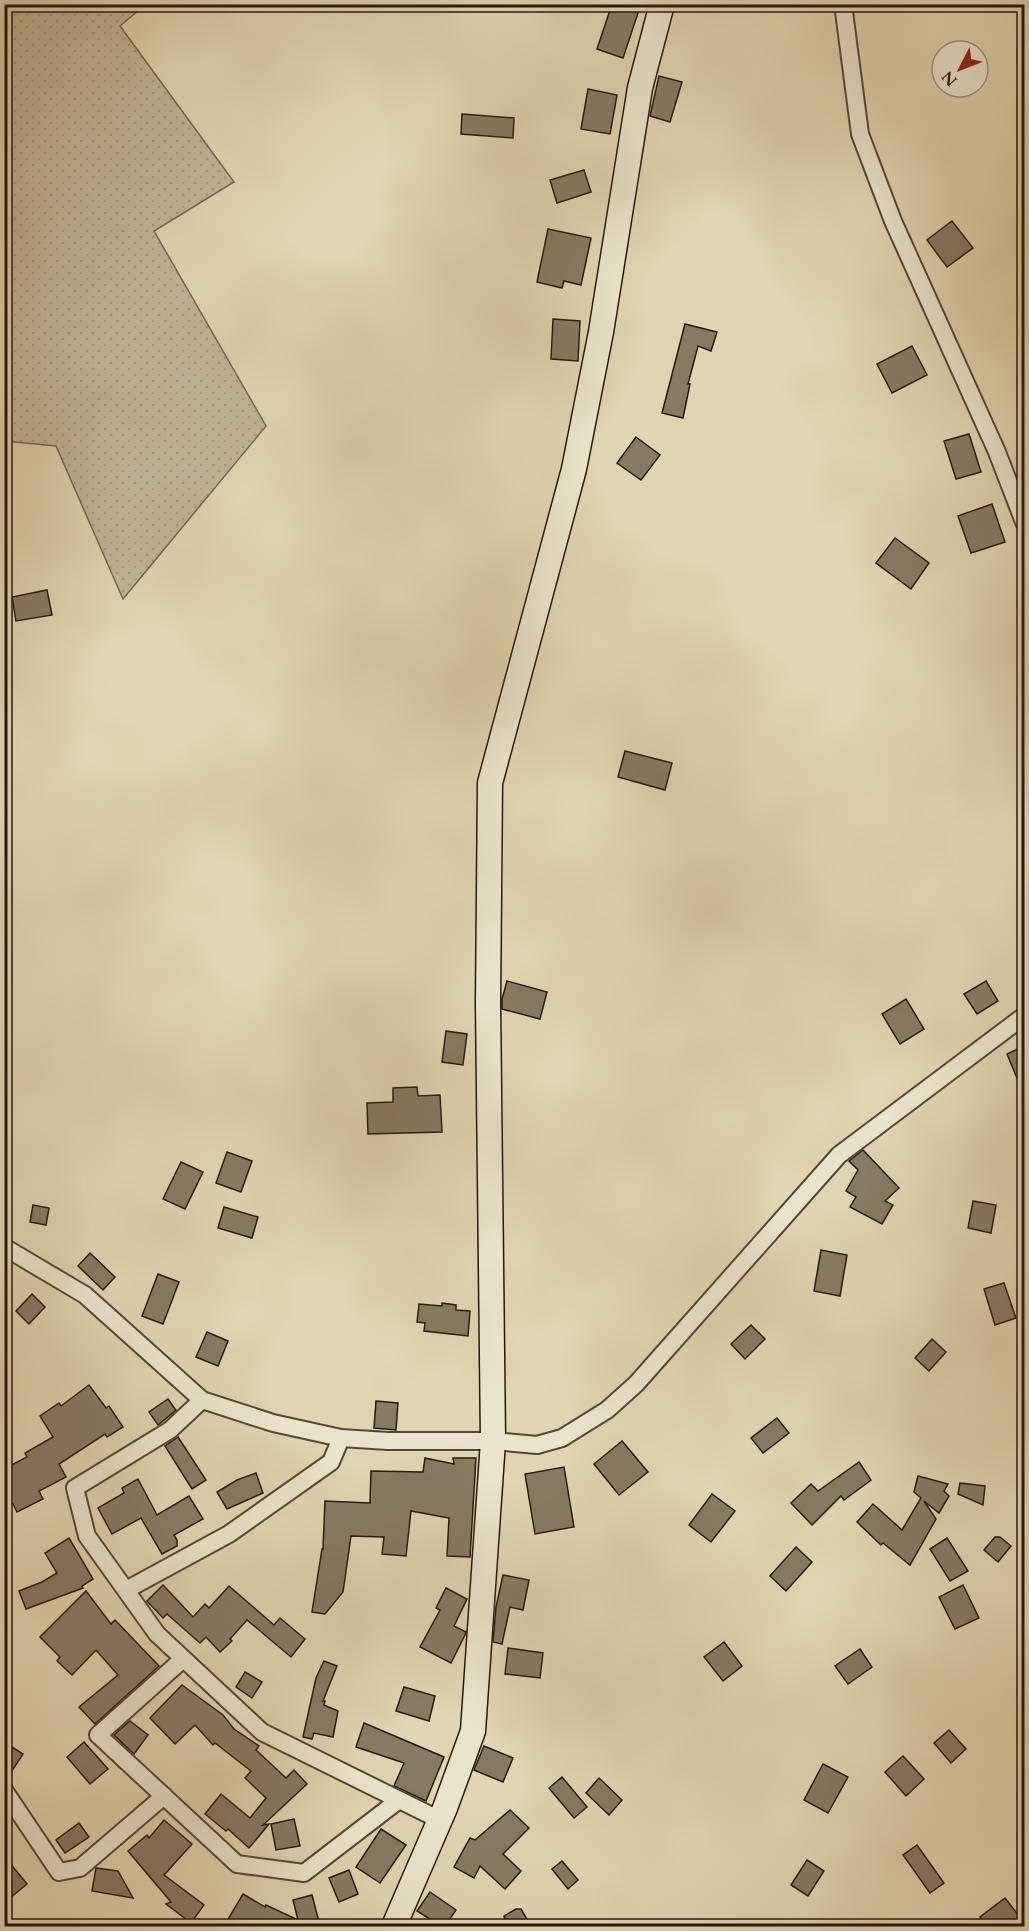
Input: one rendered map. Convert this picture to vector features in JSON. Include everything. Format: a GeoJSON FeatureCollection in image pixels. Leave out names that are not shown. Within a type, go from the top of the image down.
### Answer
{"type":"FeatureCollection","features":[{"type":"Feature","properties":{"kind":"street"},"geometry":{"type":"LineString","coordinates":[[394,1926],[440,1820],[473,1731],[493,1441],[488,1003],[490,783],[574,469],[601,332],[640,88],[662,4]]}},
{"type":"Feature","properties":{"kind":"street"},"geometry":{"type":"LineString","coordinates":[[843,4],[860,134],[893,221],[997,452],[1024,522]]}},
{"type":"Feature","properties":{"kind":"street"},"geometry":{"type":"LineString","coordinates":[[4,1247],[85,1295],[202,1400],[273,1423],[341,1438],[388,1441],[493,1441],[537,1445],[562,1438],[607,1410],[636,1384],[839,1155],[1024,1016]]}},
{"type":"Feature","properties":{"kind":"street"},"geometry":{"type":"LineString","coordinates":[[202,1400],[170,1430],[75,1488],[87,1536],[157,1634],[262,1732],[440,1820]]}},
{"type":"Feature","properties":{"kind":"street"},"geometry":{"type":"LineString","coordinates":[[126,1590],[229,1534],[331,1462],[341,1438]]}},
{"type":"Feature","properties":{"kind":"street"},"geometry":{"type":"LineString","coordinates":[[183,1659],[98,1735],[237,1864],[304,1873],[399,1800]]}},
{"type":"Feature","properties":{"kind":"street"},"geometry":{"type":"LineString","coordinates":[[4,1790],[59,1872],[80,1868],[164,1796]]}},
{"type":"Feature","properties":{"kind":"shaded area"},"geometry":{"type":"Polygon","coordinates":[[[5,4],[145,5],[120,26],[234,182],[154,231],[266,426],[123,599],[56,446],[5,441],[5,4]]]}},
{"type":"Feature","properties":{"kind":"building"},"geometry":{"type":"Polygon","coordinates":[[[612,4],[641,4],[623,58],[597,49],[612,4]]]}},
{"type":"Feature","properties":{"kind":"building"},"geometry":{"type":"Polygon","coordinates":[[[659,76],[682,82],[670,122],[650,116],[659,76]]]}},
{"type":"Feature","properties":{"kind":"building"},"geometry":{"type":"Polygon","coordinates":[[[588,89],[617,95],[610,134],[581,129],[588,89]]]}},
{"type":"Feature","properties":{"kind":"building"},"geometry":{"type":"Polygon","coordinates":[[[462,114],[514,118],[513,138],[461,134],[462,114]]]}},
{"type":"Feature","properties":{"kind":"building"},"geometry":{"type":"Polygon","coordinates":[[[584,170],[591,192],[557,203],[550,180],[584,170]]]}},
{"type":"Feature","properties":{"kind":"building"},"geometry":{"type":"Polygon","coordinates":[[[952,221],[973,248],[947,267],[927,240],[952,221]]]}},
{"type":"Feature","properties":{"kind":"building"},"geometry":{"type":"Polygon","coordinates":[[[548,229],[591,238],[581,285],[564,281],[562,288],[537,282],[548,229]]]}},
{"type":"Feature","properties":{"kind":"building"},"geometry":{"type":"Polygon","coordinates":[[[553,319],[580,321],[578,361],[551,359],[553,319]]]}},
{"type":"Feature","properties":{"kind":"building"},"geometry":{"type":"Polygon","coordinates":[[[685,324],[717,332],[711,351],[698,346],[688,384],[690,384],[683,418],[662,413],[685,324]]]}},
{"type":"Feature","properties":{"kind":"building"},"geometry":{"type":"Polygon","coordinates":[[[912,346],[927,375],[892,393],[877,364],[912,346]]]}},
{"type":"Feature","properties":{"kind":"building"},"geometry":{"type":"Polygon","coordinates":[[[969,434],[981,472],[956,479],[944,441],[969,434]]]}},
{"type":"Feature","properties":{"kind":"building"},"geometry":{"type":"Polygon","coordinates":[[[636,437],[660,455],[641,480],[617,463],[636,437]]]}},
{"type":"Feature","properties":{"kind":"building"},"geometry":{"type":"Polygon","coordinates":[[[992,504],[1005,542],[971,553],[958,516],[992,504]]]}},
{"type":"Feature","properties":{"kind":"building"},"geometry":{"type":"Polygon","coordinates":[[[895,538],[929,563],[911,589],[876,563],[895,538]]]}},
{"type":"Feature","properties":{"kind":"building"},"geometry":{"type":"Polygon","coordinates":[[[47,590],[52,615],[16,621],[12,597],[47,590]]]}},
{"type":"Feature","properties":{"kind":"building"},"geometry":{"type":"Polygon","coordinates":[[[625,751],[672,763],[665,790],[618,777],[625,751]]]}},
{"type":"Feature","properties":{"kind":"building"},"geometry":{"type":"Polygon","coordinates":[[[507,981],[547,992],[540,1019],[502,1009],[507,981]]]}},
{"type":"Feature","properties":{"kind":"building"},"geometry":{"type":"Polygon","coordinates":[[[986,981],[998,1001],[977,1014],[964,994],[986,981]]]}},
{"type":"Feature","properties":{"kind":"building"},"geometry":{"type":"Polygon","coordinates":[[[906,999],[924,1029],[900,1044],[882,1014],[906,999]]]}},
{"type":"Feature","properties":{"kind":"building"},"geometry":{"type":"Polygon","coordinates":[[[446,1031],[467,1034],[463,1065],[442,1062],[446,1031]]]}},
{"type":"Feature","properties":{"kind":"building"},"geometry":{"type":"Polygon","coordinates":[[[1024,1046],[1024,1095],[1007,1054],[1024,1046]]]}},
{"type":"Feature","properties":{"kind":"building"},"geometry":{"type":"Polygon","coordinates":[[[417,1087],[418,1096],[440,1095],[442,1132],[368,1134],[367,1103],[393,1102],[393,1088],[417,1087]]]}},
{"type":"Feature","properties":{"kind":"building"},"geometry":{"type":"Polygon","coordinates":[[[863,1150],[899,1188],[885,1201],[893,1205],[882,1224],[850,1207],[856,1197],[846,1191],[858,1170],[849,1161],[863,1150]]]}},
{"type":"Feature","properties":{"kind":"building"},"geometry":{"type":"Polygon","coordinates":[[[227,1152],[252,1161],[241,1192],[216,1183],[227,1152]]]}},
{"type":"Feature","properties":{"kind":"building"},"geometry":{"type":"Polygon","coordinates":[[[181,1162],[203,1172],[185,1209],[163,1199],[181,1162]]]}},
{"type":"Feature","properties":{"kind":"building"},"geometry":{"type":"Polygon","coordinates":[[[973,1201],[996,1205],[991,1233],[968,1228],[973,1201]]]}},
{"type":"Feature","properties":{"kind":"building"},"geometry":{"type":"Polygon","coordinates":[[[33,1205],[49,1208],[46,1225],[30,1222],[33,1205]]]}},
{"type":"Feature","properties":{"kind":"building"},"geometry":{"type":"Polygon","coordinates":[[[224,1207],[258,1217],[252,1238],[218,1228],[224,1207]]]}},
{"type":"Feature","properties":{"kind":"building"},"geometry":{"type":"Polygon","coordinates":[[[821,1250],[847,1255],[840,1296],[814,1291],[821,1250]]]}},
{"type":"Feature","properties":{"kind":"building"},"geometry":{"type":"Polygon","coordinates":[[[90,1253],[115,1277],[103,1290],[78,1266],[90,1253]]]}},
{"type":"Feature","properties":{"kind":"building"},"geometry":{"type":"Polygon","coordinates":[[[158,1274],[179,1282],[163,1324],[142,1316],[158,1274]]]}},
{"type":"Feature","properties":{"kind":"building"},"geometry":{"type":"Polygon","coordinates":[[[1004,1283],[1016,1318],[995,1325],[984,1289],[1004,1283]]]}},
{"type":"Feature","properties":{"kind":"building"},"geometry":{"type":"Polygon","coordinates":[[[32,1294],[45,1307],[29,1324],[16,1311],[32,1294]]]}},
{"type":"Feature","properties":{"kind":"building"},"geometry":{"type":"Polygon","coordinates":[[[442,1303],[456,1305],[456,1310],[470,1311],[468,1336],[424,1331],[425,1323],[417,1322],[419,1304],[442,1306],[442,1303]]]}},
{"type":"Feature","properties":{"kind":"building"},"geometry":{"type":"Polygon","coordinates":[[[751,1325],[765,1339],[745,1359],[731,1344],[751,1325]]]}},
{"type":"Feature","properties":{"kind":"building"},"geometry":{"type":"Polygon","coordinates":[[[207,1332],[228,1341],[218,1366],[196,1357],[207,1332]]]}},
{"type":"Feature","properties":{"kind":"building"},"geometry":{"type":"Polygon","coordinates":[[[932,1339],[946,1352],[929,1371],[915,1358],[932,1339]]]}},
{"type":"Feature","properties":{"kind":"building"},"geometry":{"type":"Polygon","coordinates":[[[89,1385],[106,1408],[109,1406],[123,1427],[107,1437],[105,1434],[59,1464],[66,1477],[39,1491],[43,1499],[17,1512],[13,1504],[4,1509],[4,1469],[27,1457],[25,1453],[53,1437],[40,1416],[59,1403],[61,1406],[89,1385]]]}},
{"type":"Feature","properties":{"kind":"building"},"geometry":{"type":"Polygon","coordinates":[[[168,1399],[176,1410],[158,1425],[149,1412],[168,1399]]]}},
{"type":"Feature","properties":{"kind":"building"},"geometry":{"type":"Polygon","coordinates":[[[376,1401],[398,1403],[396,1430],[374,1428],[376,1401]]]}},
{"type":"Feature","properties":{"kind":"building"},"geometry":{"type":"Polygon","coordinates":[[[777,1418],[789,1433],[763,1453],[751,1438],[777,1418]]]}},
{"type":"Feature","properties":{"kind":"building"},"geometry":{"type":"Polygon","coordinates":[[[178,1437],[206,1480],[192,1489],[165,1446],[178,1437]]]}},
{"type":"Feature","properties":{"kind":"building"},"geometry":{"type":"Polygon","coordinates":[[[622,1441],[648,1472],[619,1495],[594,1464],[622,1441]]]}},
{"type":"Feature","properties":{"kind":"building"},"geometry":{"type":"Polygon","coordinates":[[[425,1458],[454,1464],[453,1458],[476,1458],[470,1557],[447,1556],[449,1518],[411,1511],[406,1556],[382,1554],[384,1537],[351,1536],[343,1592],[325,1614],[312,1612],[323,1549],[325,1501],[370,1503],[371,1471],[423,1472],[425,1458]]]}},
{"type":"Feature","properties":{"kind":"building"},"geometry":{"type":"Polygon","coordinates":[[[859,1462],[871,1480],[844,1500],[841,1496],[812,1525],[791,1503],[811,1484],[818,1491],[859,1462]]]}},
{"type":"Feature","properties":{"kind":"building"},"geometry":{"type":"Polygon","coordinates":[[[564,1467],[574,1527],[535,1534],[525,1474],[564,1467]]]}},
{"type":"Feature","properties":{"kind":"building"},"geometry":{"type":"Polygon","coordinates":[[[256,1473],[263,1493],[227,1509],[217,1492],[237,1480],[256,1473]]]}},
{"type":"Feature","properties":{"kind":"building"},"geometry":{"type":"Polygon","coordinates":[[[918,1476],[948,1484],[944,1491],[949,1496],[939,1513],[924,1501],[936,1519],[910,1565],[883,1543],[881,1545],[857,1522],[873,1504],[902,1530],[921,1498],[914,1492],[918,1476]]]}},
{"type":"Feature","properties":{"kind":"building"},"geometry":{"type":"Polygon","coordinates":[[[138,1479],[157,1515],[189,1496],[203,1519],[174,1535],[177,1546],[162,1554],[141,1518],[112,1534],[98,1508],[124,1493],[122,1488],[138,1479]]]}},
{"type":"Feature","properties":{"kind":"building"},"geometry":{"type":"Polygon","coordinates":[[[960,1483],[985,1486],[983,1505],[958,1494],[960,1483]]]}},
{"type":"Feature","properties":{"kind":"building"},"geometry":{"type":"Polygon","coordinates":[[[712,1494],[735,1511],[711,1542],[689,1525],[712,1494]]]}},
{"type":"Feature","properties":{"kind":"building"},"geometry":{"type":"Polygon","coordinates":[[[995,1537],[1000,1537],[1011,1546],[998,1562],[984,1550],[995,1537]]]}},
{"type":"Feature","properties":{"kind":"building"},"geometry":{"type":"Polygon","coordinates":[[[69,1538],[93,1579],[82,1586],[83,1588],[26,1609],[19,1591],[57,1573],[45,1553],[69,1538]]]}},
{"type":"Feature","properties":{"kind":"building"},"geometry":{"type":"Polygon","coordinates":[[[947,1538],[968,1571],[950,1581],[930,1549],[947,1538]]]}},
{"type":"Feature","properties":{"kind":"building"},"geometry":{"type":"Polygon","coordinates":[[[796,1547],[812,1562],[786,1591],[770,1576],[796,1547]]]}},
{"type":"Feature","properties":{"kind":"building"},"geometry":{"type":"Polygon","coordinates":[[[503,1575],[529,1580],[523,1610],[510,1607],[502,1644],[493,1642],[496,1607],[503,1575]]]}},
{"type":"Feature","properties":{"kind":"building"},"geometry":{"type":"Polygon","coordinates":[[[163,1585],[193,1617],[205,1604],[209,1608],[229,1586],[274,1625],[280,1618],[305,1639],[291,1657],[247,1620],[230,1639],[232,1641],[220,1652],[206,1637],[200,1643],[167,1614],[163,1618],[147,1601],[163,1585]]]}},
{"type":"Feature","properties":{"kind":"building"},"geometry":{"type":"Polygon","coordinates":[[[963,1585],[979,1618],[955,1629],[939,1597],[963,1585]]]}},
{"type":"Feature","properties":{"kind":"building"},"geometry":{"type":"Polygon","coordinates":[[[446,1588],[467,1599],[454,1626],[466,1632],[451,1663],[420,1647],[440,1610],[436,1608],[446,1588]]]}},
{"type":"Feature","properties":{"kind":"building"},"geometry":{"type":"Polygon","coordinates":[[[86,1591],[111,1624],[115,1620],[159,1666],[95,1724],[79,1707],[118,1675],[96,1650],[72,1675],[57,1661],[60,1657],[40,1637],[86,1591]]]}},
{"type":"Feature","properties":{"kind":"building"},"geometry":{"type":"Polygon","coordinates":[[[724,1642],[742,1666],[723,1681],[704,1657],[724,1642]]]}},
{"type":"Feature","properties":{"kind":"building"},"geometry":{"type":"Polygon","coordinates":[[[508,1648],[543,1653],[540,1678],[505,1674],[508,1648]]]}},
{"type":"Feature","properties":{"kind":"building"},"geometry":{"type":"Polygon","coordinates":[[[860,1649],[872,1667],[848,1684],[835,1666],[860,1649]]]}},
{"type":"Feature","properties":{"kind":"building"},"geometry":{"type":"Polygon","coordinates":[[[324,1661],[337,1666],[323,1701],[325,1701],[324,1705],[338,1711],[333,1737],[314,1733],[312,1739],[303,1737],[316,1678],[324,1661]]]}},
{"type":"Feature","properties":{"kind":"building"},"geometry":{"type":"Polygon","coordinates":[[[245,1672],[262,1682],[252,1698],[236,1687],[245,1672]]]}},
{"type":"Feature","properties":{"kind":"building"},"geometry":{"type":"Polygon","coordinates":[[[182,1685],[223,1715],[234,1729],[259,1746],[256,1750],[286,1778],[294,1770],[307,1784],[263,1825],[269,1824],[249,1848],[228,1829],[226,1831],[205,1814],[221,1794],[250,1818],[266,1798],[245,1778],[251,1771],[215,1743],[213,1745],[195,1725],[175,1744],[150,1718],[182,1685]]]}},
{"type":"Feature","properties":{"kind":"building"},"geometry":{"type":"Polygon","coordinates":[[[404,1687],[435,1696],[429,1721],[396,1711],[404,1687]]]}},
{"type":"Feature","properties":{"kind":"building"},"geometry":{"type":"Polygon","coordinates":[[[130,1721],[148,1735],[134,1754],[114,1735],[130,1721]]]}},
{"type":"Feature","properties":{"kind":"building"},"geometry":{"type":"Polygon","coordinates":[[[364,1723],[444,1757],[426,1801],[394,1786],[404,1763],[356,1747],[364,1723]]]}},
{"type":"Feature","properties":{"kind":"building"},"geometry":{"type":"Polygon","coordinates":[[[949,1730],[966,1749],[951,1763],[934,1743],[949,1730]]]}},
{"type":"Feature","properties":{"kind":"building"},"geometry":{"type":"Polygon","coordinates":[[[4,1742],[23,1754],[6,1780],[4,1780],[4,1742]]]}},
{"type":"Feature","properties":{"kind":"building"},"geometry":{"type":"Polygon","coordinates":[[[84,1742],[108,1769],[90,1784],[67,1757],[84,1742]]]}},
{"type":"Feature","properties":{"kind":"building"},"geometry":{"type":"Polygon","coordinates":[[[484,1746],[513,1758],[503,1782],[474,1770],[484,1746]]]}},
{"type":"Feature","properties":{"kind":"building"},"geometry":{"type":"Polygon","coordinates":[[[903,1756],[924,1779],[906,1796],[885,1772],[903,1756]]]}},
{"type":"Feature","properties":{"kind":"building"},"geometry":{"type":"Polygon","coordinates":[[[823,1764],[848,1777],[828,1813],[804,1800],[823,1764]]]}},
{"type":"Feature","properties":{"kind":"building"},"geometry":{"type":"Polygon","coordinates":[[[562,1777],[587,1807],[574,1818],[549,1788],[562,1777]]]}},
{"type":"Feature","properties":{"kind":"building"},"geometry":{"type":"Polygon","coordinates":[[[599,1778],[622,1800],[609,1815],[586,1793],[599,1778]]]}},
{"type":"Feature","properties":{"kind":"building"},"geometry":{"type":"Polygon","coordinates":[[[510,1810],[529,1828],[503,1854],[521,1871],[505,1889],[480,1866],[474,1878],[454,1867],[470,1838],[475,1840],[510,1810]]]}},
{"type":"Feature","properties":{"kind":"building"},"geometry":{"type":"Polygon","coordinates":[[[294,1819],[300,1846],[276,1850],[271,1824],[294,1819]]]}},
{"type":"Feature","properties":{"kind":"building"},"geometry":{"type":"Polygon","coordinates":[[[164,1820],[192,1844],[164,1875],[204,1905],[191,1923],[166,1904],[171,1902],[128,1851],[147,1835],[149,1838],[164,1820]]]}},
{"type":"Feature","properties":{"kind":"building"},"geometry":{"type":"Polygon","coordinates":[[[79,1823],[89,1837],[65,1853],[56,1840],[79,1823]]]}},
{"type":"Feature","properties":{"kind":"building"},"geometry":{"type":"Polygon","coordinates":[[[381,1829],[406,1845],[380,1883],[356,1867],[381,1829]]]}},
{"type":"Feature","properties":{"kind":"building"},"geometry":{"type":"Polygon","coordinates":[[[917,1845],[944,1883],[930,1893],[903,1855],[917,1845]]]}},
{"type":"Feature","properties":{"kind":"building"},"geometry":{"type":"Polygon","coordinates":[[[4,1856],[27,1884],[4,1903],[4,1856]]]}},
{"type":"Feature","properties":{"kind":"building"},"geometry":{"type":"Polygon","coordinates":[[[807,1860],[824,1871],[808,1896],[791,1885],[807,1860]]]}},
{"type":"Feature","properties":{"kind":"building"},"geometry":{"type":"Polygon","coordinates":[[[562,1861],[578,1880],[568,1889],[552,1869],[562,1861]]]}},
{"type":"Feature","properties":{"kind":"building"},"geometry":{"type":"Polygon","coordinates":[[[96,1868],[118,1871],[133,1898],[92,1891],[96,1868]]]}},
{"type":"Feature","properties":{"kind":"building"},"geometry":{"type":"Polygon","coordinates":[[[349,1870],[358,1894],[339,1902],[329,1878],[349,1870]]]}},
{"type":"Feature","properties":{"kind":"building"},"geometry":{"type":"Polygon","coordinates":[[[430,1892],[456,1910],[445,1926],[441,1926],[417,1911],[430,1892]]]}},
{"type":"Feature","properties":{"kind":"building"},"geometry":{"type":"Polygon","coordinates":[[[243,1894],[265,1907],[266,1905],[298,1920],[293,1900],[312,1895],[319,1922],[308,1925],[313,1926],[224,1926],[243,1894]]]}},
{"type":"Feature","properties":{"kind":"building"},"geometry":{"type":"Polygon","coordinates":[[[1005,1898],[1023,1921],[1015,1926],[987,1926],[980,1917],[1005,1898]]]}},
{"type":"Feature","properties":{"kind":"building"},"geometry":{"type":"Polygon","coordinates":[[[516,1909],[521,1909],[531,1926],[507,1926],[504,1916],[516,1909]]]}}]}
